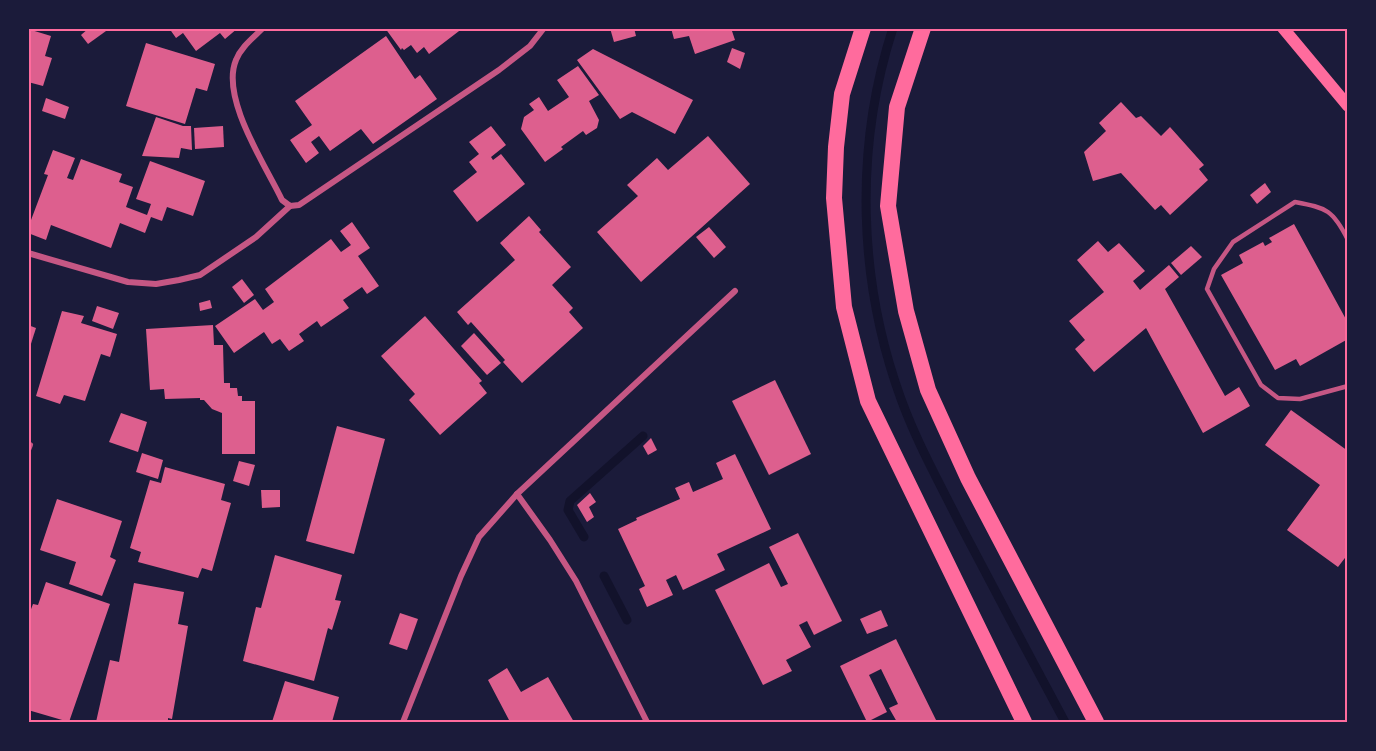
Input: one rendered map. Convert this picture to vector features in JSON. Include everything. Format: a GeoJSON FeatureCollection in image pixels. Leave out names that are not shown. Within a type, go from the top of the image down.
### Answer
{"type":"FeatureCollection","features":[{"type":"Feature","properties":{"kind":"highway"},"geometry":{"type":"LineString","coordinates":[[863,28],[842,94],[836,147],[834,198],[844,307],[868,401],[1024,723]]}},
{"type":"Feature","properties":{"kind":"highway"},"geometry":{"type":"LineString","coordinates":[[923,28],[897,107],[888,206],[906,311],[928,390],[968,478],[1096,723]]}},
{"type":"Feature","properties":{"kind":"main road"},"geometry":{"type":"LineString","coordinates":[[1284,28],[1347,106]]}},
{"type":"Feature","properties":{"kind":"street"},"geometry":{"type":"LineString","coordinates":[[263,28],[241,50],[236,60],[233,69],[233,90],[245,130],[282,200],[290,206]]}},
{"type":"Feature","properties":{"kind":"street"},"geometry":{"type":"LineString","coordinates":[[28,253],[128,282],[156,284],[200,274],[256,237],[290,206],[299,205],[499,70],[530,46],[544,28]]}},
{"type":"Feature","properties":{"kind":"street"},"geometry":{"type":"LineString","coordinates":[[403,723],[461,576],[479,537],[517,494],[735,291]]}},
{"type":"Feature","properties":{"kind":"street"},"geometry":{"type":"LineString","coordinates":[[517,494],[576,581],[647,723]]}},
{"type":"Feature","properties":{"kind":"lane"},"geometry":{"type":"LineString","coordinates":[[1347,240],[1339,222],[1321,207],[1295,202],[1233,242],[1214,269],[1207,289],[1261,384],[1278,398],[1300,399],[1347,386]]}},
{"type":"Feature","properties":{"kind":"building"},"geometry":{"type":"Polygon","coordinates":[[[89,28],[104,28],[106,31],[88,44],[81,35],[89,28]]]}},
{"type":"Feature","properties":{"kind":"building"},"geometry":{"type":"Polygon","coordinates":[[[169,28],[238,28],[225,39],[220,33],[196,51],[183,33],[176,38],[169,28]]]}},
{"type":"Feature","properties":{"kind":"building"},"geometry":{"type":"Polygon","coordinates":[[[385,28],[463,28],[429,54],[424,47],[417,53],[411,45],[401,50],[385,28]]]}},
{"type":"Feature","properties":{"kind":"building"},"geometry":{"type":"Polygon","coordinates":[[[610,28],[634,28],[636,36],[614,42],[610,28]]]}},
{"type":"Feature","properties":{"kind":"building"},"geometry":{"type":"Polygon","coordinates":[[[671,28],[731,28],[735,40],[695,54],[689,36],[674,39],[671,28]]]}},
{"type":"Feature","properties":{"kind":"building"},"geometry":{"type":"Polygon","coordinates":[[[28,29],[51,36],[45,56],[52,58],[43,86],[28,82],[28,29]]]}},
{"type":"Feature","properties":{"kind":"building"},"geometry":{"type":"Polygon","coordinates":[[[386,36],[415,79],[420,75],[437,99],[373,144],[361,129],[330,151],[319,136],[311,142],[319,153],[306,163],[290,140],[312,125],[295,101],[386,36]]]}},
{"type":"Feature","properties":{"kind":"building"},"geometry":{"type":"Polygon","coordinates":[[[146,43],[215,64],[207,91],[196,88],[185,124],[126,106],[146,43]]]}},
{"type":"Feature","properties":{"kind":"building"},"geometry":{"type":"Polygon","coordinates":[[[732,48],[745,53],[740,69],[727,62],[732,48]]]}},
{"type":"Feature","properties":{"kind":"building"},"geometry":{"type":"Polygon","coordinates":[[[593,49],[693,100],[675,134],[632,112],[620,119],[577,60],[593,49]]]}},
{"type":"Feature","properties":{"kind":"building"},"geometry":{"type":"Polygon","coordinates":[[[578,66],[599,95],[589,101],[599,120],[597,128],[586,135],[583,131],[545,162],[521,129],[524,117],[534,110],[529,104],[539,97],[548,111],[569,97],[557,80],[578,66]]]}},
{"type":"Feature","properties":{"kind":"building"},"geometry":{"type":"Polygon","coordinates":[[[46,98],[69,107],[65,119],[42,111],[46,98]]]}},
{"type":"Feature","properties":{"kind":"building"},"geometry":{"type":"Polygon","coordinates":[[[1121,102],[1136,118],[1141,116],[1161,136],[1170,127],[1204,165],[1199,169],[1208,180],[1170,215],[1161,205],[1155,210],[1121,173],[1093,181],[1084,152],[1106,131],[1099,123],[1121,102]]]}},
{"type":"Feature","properties":{"kind":"building"},"geometry":{"type":"Polygon","coordinates":[[[156,117],[183,126],[191,126],[192,150],[181,148],[179,158],[142,156],[156,117]]]}},
{"type":"Feature","properties":{"kind":"building"},"geometry":{"type":"Polygon","coordinates":[[[223,126],[224,147],[195,149],[194,128],[223,126]]]}},
{"type":"Feature","properties":{"kind":"building"},"geometry":{"type":"Polygon","coordinates":[[[491,126],[506,145],[491,157],[493,160],[501,154],[525,184],[477,222],[453,191],[477,172],[469,162],[479,154],[469,142],[491,126]]]}},
{"type":"Feature","properties":{"kind":"building"},"geometry":{"type":"Polygon","coordinates":[[[708,136],[750,184],[641,282],[597,232],[638,196],[627,185],[657,158],[668,170],[708,136]]]}},
{"type":"Feature","properties":{"kind":"building"},"geometry":{"type":"Polygon","coordinates":[[[53,150],[75,158],[67,178],[73,180],[81,159],[122,174],[119,182],[133,187],[126,207],[147,215],[151,204],[136,199],[150,161],[205,181],[193,216],[167,207],[162,221],[151,217],[145,233],[120,223],[111,248],[51,225],[46,240],[28,233],[28,228],[48,175],[44,174],[53,150]]]}},
{"type":"Feature","properties":{"kind":"building"},"geometry":{"type":"Polygon","coordinates":[[[1265,183],[1271,192],[1257,204],[1250,195],[1265,183]]]}},
{"type":"Feature","properties":{"kind":"building"},"geometry":{"type":"Polygon","coordinates":[[[529,216],[541,230],[539,232],[571,267],[552,285],[573,308],[569,312],[583,328],[522,383],[471,322],[468,325],[457,312],[515,260],[500,243],[529,216]]]}},
{"type":"Feature","properties":{"kind":"building"},"geometry":{"type":"Polygon","coordinates":[[[352,222],[370,248],[358,256],[379,286],[367,294],[362,287],[343,300],[349,308],[321,327],[317,321],[299,334],[304,341],[289,351],[280,339],[272,344],[264,332],[234,353],[215,326],[255,299],[263,310],[274,302],[265,289],[331,239],[341,252],[351,245],[340,231],[352,222]]]}},
{"type":"Feature","properties":{"kind":"building"},"geometry":{"type":"Polygon","coordinates":[[[1294,224],[1348,323],[1348,339],[1300,366],[1296,359],[1275,370],[1221,275],[1243,263],[1239,255],[1263,242],[1265,246],[1272,242],[1269,238],[1294,224]]]}},
{"type":"Feature","properties":{"kind":"building"},"geometry":{"type":"Polygon","coordinates":[[[709,227],[726,247],[714,258],[696,237],[709,227]]]}},
{"type":"Feature","properties":{"kind":"building"},"geometry":{"type":"Polygon","coordinates":[[[1098,241],[1108,252],[1119,243],[1145,271],[1133,281],[1140,290],[1169,265],[1179,277],[1165,289],[1225,396],[1239,387],[1250,406],[1203,433],[1146,328],[1094,372],[1075,349],[1085,340],[1069,321],[1104,292],[1077,260],[1098,241]]]}},
{"type":"Feature","properties":{"kind":"building"},"geometry":{"type":"Polygon","coordinates":[[[1191,246],[1202,257],[1181,275],[1171,263],[1191,246]]]}},
{"type":"Feature","properties":{"kind":"building"},"geometry":{"type":"Polygon","coordinates":[[[242,279],[254,295],[244,303],[232,287],[242,279]]]}},
{"type":"Feature","properties":{"kind":"building"},"geometry":{"type":"Polygon","coordinates":[[[210,300],[212,308],[200,311],[199,303],[210,300]]]}},
{"type":"Feature","properties":{"kind":"building"},"geometry":{"type":"Polygon","coordinates":[[[97,306],[119,313],[113,329],[92,321],[97,306]]]}},
{"type":"Feature","properties":{"kind":"building"},"geometry":{"type":"Polygon","coordinates":[[[62,311],[84,316],[81,323],[117,334],[110,357],[101,354],[85,401],[64,395],[60,404],[36,396],[62,311]]]}},
{"type":"Feature","properties":{"kind":"building"},"geometry":{"type":"Polygon","coordinates":[[[425,316],[482,381],[479,383],[487,393],[440,435],[409,400],[415,394],[381,356],[425,316]]]}},
{"type":"Feature","properties":{"kind":"building"},"geometry":{"type":"Polygon","coordinates":[[[28,325],[36,328],[29,350],[28,350],[28,325]]]}},
{"type":"Feature","properties":{"kind":"building"},"geometry":{"type":"Polygon","coordinates":[[[213,325],[214,345],[223,345],[224,383],[230,383],[230,388],[237,388],[238,396],[242,396],[242,401],[255,401],[255,454],[222,454],[222,413],[212,409],[204,400],[200,398],[165,399],[164,389],[150,390],[146,329],[213,325]]]}},
{"type":"Feature","properties":{"kind":"building"},"geometry":{"type":"Polygon","coordinates":[[[474,333],[501,363],[487,375],[461,346],[474,333]]]}},
{"type":"Feature","properties":{"kind":"building"},"geometry":{"type":"Polygon","coordinates":[[[775,380],[811,454],[769,475],[732,401],[775,380]]]}},
{"type":"Feature","properties":{"kind":"building"},"geometry":{"type":"Polygon","coordinates":[[[1291,410],[1348,451],[1348,554],[1338,567],[1287,530],[1320,485],[1265,445],[1291,410]]]}},
{"type":"Feature","properties":{"kind":"building"},"geometry":{"type":"Polygon","coordinates":[[[121,413],[147,422],[138,452],[109,442],[121,413]]]}},
{"type":"Feature","properties":{"kind":"building"},"geometry":{"type":"Polygon","coordinates":[[[337,426],[385,439],[354,554],[306,541],[337,426]]]}},
{"type":"Feature","properties":{"kind":"building"},"geometry":{"type":"Polygon","coordinates":[[[651,438],[657,450],[648,455],[643,446],[651,438]]]}},
{"type":"Feature","properties":{"kind":"building"},"geometry":{"type":"Polygon","coordinates":[[[142,453],[163,460],[158,479],[136,472],[142,453]]]}},
{"type":"Feature","properties":{"kind":"building"},"geometry":{"type":"Polygon","coordinates":[[[735,454],[771,529],[717,554],[725,570],[683,590],[676,575],[666,580],[673,595],[647,607],[639,589],[645,586],[618,529],[637,520],[636,518],[680,499],[675,488],[689,482],[693,492],[723,479],[716,463],[735,454]]]}},
{"type":"Feature","properties":{"kind":"building"},"geometry":{"type":"Polygon","coordinates":[[[239,461],[255,465],[249,486],[233,481],[239,461]]]}},
{"type":"Feature","properties":{"kind":"building"},"geometry":{"type":"Polygon","coordinates":[[[165,467],[225,484],[221,500],[231,503],[212,571],[202,568],[198,578],[138,562],[141,552],[130,548],[150,480],[161,483],[165,467]]]}},
{"type":"Feature","properties":{"kind":"building"},"geometry":{"type":"Polygon","coordinates":[[[261,490],[280,490],[280,507],[262,508],[261,490]]]}},
{"type":"Feature","properties":{"kind":"building"},"geometry":{"type":"Polygon","coordinates":[[[590,493],[596,502],[589,507],[594,517],[587,522],[577,505],[590,493]]]}},
{"type":"Feature","properties":{"kind":"building"},"geometry":{"type":"Polygon","coordinates":[[[57,499],[122,521],[110,557],[116,560],[102,596],[69,584],[76,562],[40,550],[57,499]]]}},
{"type":"Feature","properties":{"kind":"building"},"geometry":{"type":"Polygon","coordinates":[[[798,533],[842,621],[814,635],[807,621],[799,625],[811,647],[786,660],[792,671],[763,685],[715,590],[769,563],[781,587],[788,584],[769,547],[798,533]]]}},
{"type":"Feature","properties":{"kind":"building"},"geometry":{"type":"Polygon","coordinates":[[[275,555],[342,575],[335,600],[341,601],[332,630],[328,628],[314,681],[243,661],[256,607],[261,608],[275,555]]]}},
{"type":"Feature","properties":{"kind":"building"},"geometry":{"type":"Polygon","coordinates":[[[46,582],[110,604],[69,722],[28,710],[28,617],[33,604],[38,605],[46,582]]]}},
{"type":"Feature","properties":{"kind":"building"},"geometry":{"type":"Polygon","coordinates":[[[134,583],[184,592],[178,624],[188,626],[172,719],[168,718],[168,722],[96,722],[110,660],[119,662],[134,583]]]}},
{"type":"Feature","properties":{"kind":"building"},"geometry":{"type":"Polygon","coordinates":[[[881,610],[888,626],[867,634],[860,619],[881,610]]]}},
{"type":"Feature","properties":{"kind":"building"},"geometry":{"type":"Polygon","coordinates":[[[400,613],[418,619],[407,650],[389,644],[400,613]]]}},
{"type":"Feature","properties":{"kind":"building"},"geometry":{"type":"Polygon","coordinates":[[[896,639],[937,722],[897,722],[889,708],[898,704],[881,669],[869,675],[887,712],[867,722],[840,666],[896,639]]]}},
{"type":"Feature","properties":{"kind":"building"},"geometry":{"type":"Polygon","coordinates":[[[507,668],[521,692],[548,677],[574,722],[505,722],[509,720],[488,680],[507,668]]]}},
{"type":"Feature","properties":{"kind":"building"},"geometry":{"type":"Polygon","coordinates":[[[285,681],[339,697],[332,722],[272,722],[285,681]]]}},
{"type":"Feature","properties":{"kind":"waterway"},"geometry":{"type":"LineString","coordinates":[[893,28],[880,74],[872,120],[867,167],[866,214],[869,261],[876,308],[887,354],[907,415],[929,463],[1065,722]]}},
{"type":"Feature","properties":{"kind":"waterway"},"geometry":{"type":"LineString","coordinates":[[584,537],[568,510],[570,501],[643,436]]}},
{"type":"Feature","properties":{"kind":"waterway"},"geometry":{"type":"LineString","coordinates":[[604,576],[627,620]]}}]}
